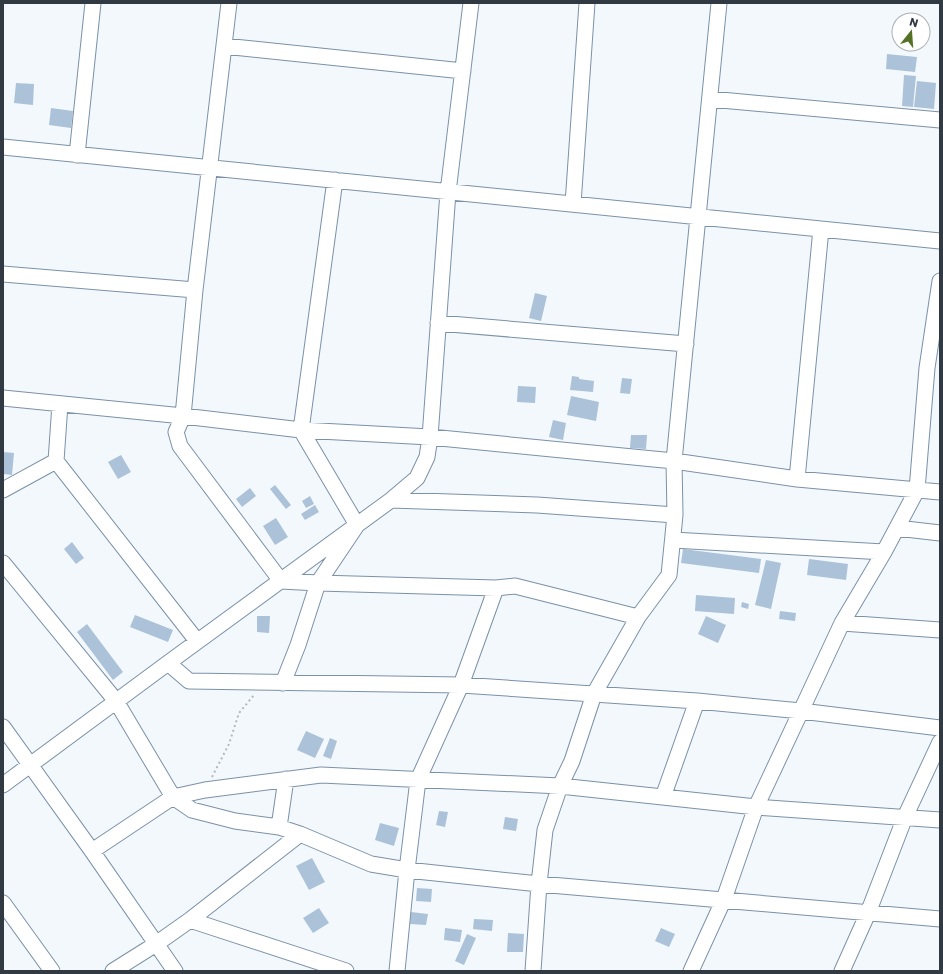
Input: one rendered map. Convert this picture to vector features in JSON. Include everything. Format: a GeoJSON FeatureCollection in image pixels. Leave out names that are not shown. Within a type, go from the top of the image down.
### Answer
{"type":"FeatureCollection","features":[{"type":"Feature","properties":{"kind":"street"},"geometry":{"type":"LineString","coordinates":[[77,154],[93,3]]}},
{"type":"Feature","properties":{"kind":"street"},"geometry":{"type":"LineString","coordinates":[[229,3],[195,290],[183,416],[176,432],[180,446],[281,581]]}},
{"type":"Feature","properties":{"kind":"street"},"geometry":{"type":"LineString","coordinates":[[3,785],[197,641],[391,500],[417,478],[427,457],[430,437],[448,192],[471,3]]}},
{"type":"Feature","properties":{"kind":"street"},"geometry":{"type":"LineString","coordinates":[[573,204],[587,3]]}},
{"type":"Feature","properties":{"kind":"street"},"geometry":{"type":"LineString","coordinates":[[533,971],[539,884],[545,830],[560,786],[572,762],[594,694],[638,617],[669,575],[675,515],[674,461],[719,3]]}},
{"type":"Feature","properties":{"kind":"street"},"geometry":{"type":"LineString","coordinates":[[224,46],[462,71]]}},
{"type":"Feature","properties":{"kind":"street"},"geometry":{"type":"LineString","coordinates":[[710,99],[940,120]]}},
{"type":"Feature","properties":{"kind":"street"},"geometry":{"type":"LineString","coordinates":[[3,147],[940,241]]}},
{"type":"Feature","properties":{"kind":"street"},"geometry":{"type":"LineString","coordinates":[[335,180],[301,430],[357,525]]}},
{"type":"Feature","properties":{"kind":"street"},"geometry":{"type":"LineString","coordinates":[[797,479],[821,229]]}},
{"type":"Feature","properties":{"kind":"street"},"geometry":{"type":"LineString","coordinates":[[3,274],[195,290]]}},
{"type":"Feature","properties":{"kind":"street"},"geometry":{"type":"LineString","coordinates":[[691,971],[724,899],[756,807],[842,623],[884,552],[917,490],[934,368],[940,281]]}},
{"type":"Feature","properties":{"kind":"street"},"geometry":{"type":"LineString","coordinates":[[438,323],[686,344]]}},
{"type":"Feature","properties":{"kind":"street"},"geometry":{"type":"LineString","coordinates":[[3,398],[183,416],[301,430],[430,437],[674,461],[797,479],[940,492]]}},
{"type":"Feature","properties":{"kind":"street"},"geometry":{"type":"LineString","coordinates":[[60,404],[56,461],[197,641]]}},
{"type":"Feature","properties":{"kind":"street"},"geometry":{"type":"LineString","coordinates":[[3,490],[56,461]]}},
{"type":"Feature","properties":{"kind":"street"},"geometry":{"type":"LineString","coordinates":[[391,500],[537,505],[675,515]]}},
{"type":"Feature","properties":{"kind":"street"},"geometry":{"type":"LineString","coordinates":[[283,683],[298,645],[318,583],[357,525]]}},
{"type":"Feature","properties":{"kind":"street"},"geometry":{"type":"LineString","coordinates":[[897,528],[940,533]]}},
{"type":"Feature","properties":{"kind":"street"},"geometry":{"type":"LineString","coordinates":[[673,540],[884,552]]}},
{"type":"Feature","properties":{"kind":"street"},"geometry":{"type":"LineString","coordinates":[[3,563],[116,701],[173,797],[192,810],[236,821],[279,827],[300,834],[372,864],[407,870],[539,884],[940,919]]}},
{"type":"Feature","properties":{"kind":"street"},"geometry":{"type":"LineString","coordinates":[[281,581],[496,588],[515,586],[638,617]]}},
{"type":"Feature","properties":{"kind":"street"},"geometry":{"type":"LineString","coordinates":[[397,971],[418,780],[461,685],[496,588]]}},
{"type":"Feature","properties":{"kind":"street"},"geometry":{"type":"LineString","coordinates":[[842,623],[940,630]]}},
{"type":"Feature","properties":{"kind":"street"},"geometry":{"type":"LineString","coordinates":[[168,663],[189,681],[461,685],[697,701],[801,711],[940,728]]}},
{"type":"Feature","properties":{"kind":"street"},"geometry":{"type":"LineString","coordinates":[[663,797],[697,701]]}},
{"type":"Feature","properties":{"kind":"street"},"geometry":{"type":"LineString","coordinates":[[3,727],[31,764],[175,971]]}},
{"type":"Feature","properties":{"kind":"street"},"geometry":{"type":"LineString","coordinates":[[842,971],[868,912],[905,817],[940,742]]}},
{"type":"Feature","properties":{"kind":"street"},"geometry":{"type":"LineString","coordinates":[[92,851],[173,797],[205,790],[321,775],[560,786],[756,807],[940,820]]}},
{"type":"Feature","properties":{"kind":"street"},"geometry":{"type":"LineString","coordinates":[[279,827],[286,779]]}},
{"type":"Feature","properties":{"kind":"street"},"geometry":{"type":"LineString","coordinates":[[113,971],[156,944],[190,920],[300,834]]}},
{"type":"Feature","properties":{"kind":"street"},"geometry":{"type":"LineString","coordinates":[[3,903],[52,971]]}},
{"type":"Feature","properties":{"kind":"street"},"geometry":{"type":"LineString","coordinates":[[190,920],[346,971]]}},
{"type":"Feature","properties":{"kind":"path"},"geometry":{"type":"LineString","coordinates":[[205,790],[229,744],[239,713],[265,682]]}},
{"type":"Feature","properties":{"kind":"building"},"geometry":{"type":"Polygon","coordinates":[[[887,54],[917,57],[915,72],[886,69],[887,54]]]}},
{"type":"Feature","properties":{"kind":"building"},"geometry":{"type":"Polygon","coordinates":[[[904,75],[916,76],[913,107],[902,106],[904,75]]]}},
{"type":"Feature","properties":{"kind":"building"},"geometry":{"type":"Polygon","coordinates":[[[917,81],[936,83],[934,109],[914,107],[917,81]]]}},
{"type":"Feature","properties":{"kind":"building"},"geometry":{"type":"Polygon","coordinates":[[[16,83],[34,84],[33,105],[14,103],[16,83]]]}},
{"type":"Feature","properties":{"kind":"building"},"geometry":{"type":"Polygon","coordinates":[[[51,108],[73,111],[71,128],[49,125],[51,108]]]}},
{"type":"Feature","properties":{"kind":"building"},"geometry":{"type":"Polygon","coordinates":[[[535,293],[547,296],[541,321],[529,318],[535,293]]]}},
{"type":"Feature","properties":{"kind":"building"},"geometry":{"type":"Polygon","coordinates":[[[572,376],[579,377],[579,379],[594,381],[593,392],[570,390],[572,376]]]}},
{"type":"Feature","properties":{"kind":"building"},"geometry":{"type":"Polygon","coordinates":[[[622,378],[632,379],[630,394],[620,393],[622,378]]]}},
{"type":"Feature","properties":{"kind":"building"},"geometry":{"type":"Polygon","coordinates":[[[518,386],[536,387],[535,403],[517,402],[518,386]]]}},
{"type":"Feature","properties":{"kind":"building"},"geometry":{"type":"Polygon","coordinates":[[[571,396],[599,402],[596,421],[567,415],[571,396]]]}},
{"type":"Feature","properties":{"kind":"building"},"geometry":{"type":"Polygon","coordinates":[[[553,420],[566,423],[563,440],[549,437],[553,420]]]}},
{"type":"Feature","properties":{"kind":"building"},"geometry":{"type":"Polygon","coordinates":[[[631,435],[647,435],[646,449],[630,448],[631,435]]]}},
{"type":"Feature","properties":{"kind":"building"},"geometry":{"type":"Polygon","coordinates":[[[3,452],[14,453],[12,475],[3,474],[3,452]]]}},
{"type":"Feature","properties":{"kind":"building"},"geometry":{"type":"Polygon","coordinates":[[[121,455],[131,472],[118,479],[108,462],[121,455]]]}},
{"type":"Feature","properties":{"kind":"building"},"geometry":{"type":"Polygon","coordinates":[[[275,485],[291,505],[286,509],[270,489],[275,485]]]}},
{"type":"Feature","properties":{"kind":"building"},"geometry":{"type":"Polygon","coordinates":[[[250,488],[256,496],[242,507],[236,499],[250,488]]]}},
{"type":"Feature","properties":{"kind":"building"},"geometry":{"type":"Polygon","coordinates":[[[310,496],[314,504],[306,508],[302,501],[310,496]]]}},
{"type":"Feature","properties":{"kind":"building"},"geometry":{"type":"Polygon","coordinates":[[[315,505],[319,512],[305,520],[301,514],[315,505]]]}},
{"type":"Feature","properties":{"kind":"building"},"geometry":{"type":"Polygon","coordinates":[[[276,518],[288,537],[275,545],[263,526],[276,518]]]}},
{"type":"Feature","properties":{"kind":"building"},"geometry":{"type":"Polygon","coordinates":[[[72,542],[84,558],[76,564],[64,549],[72,542]]]}},
{"type":"Feature","properties":{"kind":"building"},"geometry":{"type":"Polygon","coordinates":[[[683,549],[761,559],[759,573],[681,563],[683,549]]]}},
{"type":"Feature","properties":{"kind":"building"},"geometry":{"type":"Polygon","coordinates":[[[809,559],[848,564],[846,580],[807,575],[809,559]]]}},
{"type":"Feature","properties":{"kind":"building"},"geometry":{"type":"Polygon","coordinates":[[[766,560],[781,563],[771,609],[755,605],[766,560]]]}},
{"type":"Feature","properties":{"kind":"building"},"geometry":{"type":"Polygon","coordinates":[[[696,595],[735,598],[734,614],[695,611],[696,595]]]}},
{"type":"Feature","properties":{"kind":"building"},"geometry":{"type":"Polygon","coordinates":[[[742,602],[749,604],[748,609],[741,607],[742,602]]]}},
{"type":"Feature","properties":{"kind":"building"},"geometry":{"type":"Polygon","coordinates":[[[780,611],[796,613],[795,621],[779,619],[780,611]]]}},
{"type":"Feature","properties":{"kind":"building"},"geometry":{"type":"Polygon","coordinates":[[[135,615],[173,630],[168,642],[130,627],[135,615]]]}},
{"type":"Feature","properties":{"kind":"building"},"geometry":{"type":"Polygon","coordinates":[[[257,616],[270,616],[269,633],[257,632],[257,616]]]}},
{"type":"Feature","properties":{"kind":"building"},"geometry":{"type":"Polygon","coordinates":[[[706,616],[726,625],[718,643],[698,634],[706,616]]]}},
{"type":"Feature","properties":{"kind":"building"},"geometry":{"type":"Polygon","coordinates":[[[87,624],[123,672],[113,680],[77,632],[87,624]]]}},
{"type":"Feature","properties":{"kind":"building"},"geometry":{"type":"Polygon","coordinates":[[[306,731],[324,739],[315,758],[297,750],[306,731]]]}},
{"type":"Feature","properties":{"kind":"building"},"geometry":{"type":"Polygon","coordinates":[[[330,738],[337,741],[331,759],[323,756],[330,738]]]}},
{"type":"Feature","properties":{"kind":"building"},"geometry":{"type":"Polygon","coordinates":[[[439,811],[448,812],[445,827],[436,825],[439,811]]]}},
{"type":"Feature","properties":{"kind":"building"},"geometry":{"type":"Polygon","coordinates":[[[505,817],[518,819],[516,831],[503,829],[505,817]]]}},
{"type":"Feature","properties":{"kind":"building"},"geometry":{"type":"Polygon","coordinates":[[[380,823],[399,828],[394,846],[375,840],[380,823]]]}},
{"type":"Feature","properties":{"kind":"building"},"geometry":{"type":"Polygon","coordinates":[[[312,858],[325,882],[309,890],[296,866],[312,858]]]}},
{"type":"Feature","properties":{"kind":"building"},"geometry":{"type":"Polygon","coordinates":[[[417,888],[432,889],[431,902],[416,901],[417,888]]]}},
{"type":"Feature","properties":{"kind":"building"},"geometry":{"type":"Polygon","coordinates":[[[319,908],[329,923],[313,933],[303,918],[319,908]]]}},
{"type":"Feature","properties":{"kind":"building"},"geometry":{"type":"Polygon","coordinates":[[[411,912],[428,914],[426,925],[410,924],[411,912]]]}},
{"type":"Feature","properties":{"kind":"building"},"geometry":{"type":"Polygon","coordinates":[[[474,919],[493,920],[492,931],[473,929],[474,919]]]}},
{"type":"Feature","properties":{"kind":"building"},"geometry":{"type":"Polygon","coordinates":[[[445,928],[462,930],[460,942],[444,940],[445,928]]]}},
{"type":"Feature","properties":{"kind":"building"},"geometry":{"type":"Polygon","coordinates":[[[661,928],[675,934],[669,947],[655,941],[661,928]]]}},
{"type":"Feature","properties":{"kind":"building"},"geometry":{"type":"Polygon","coordinates":[[[508,933],[524,934],[523,952],[507,952],[508,933]]]}},
{"type":"Feature","properties":{"kind":"building"},"geometry":{"type":"Polygon","coordinates":[[[467,934],[476,938],[464,965],[455,961],[467,934]]]}}]}
